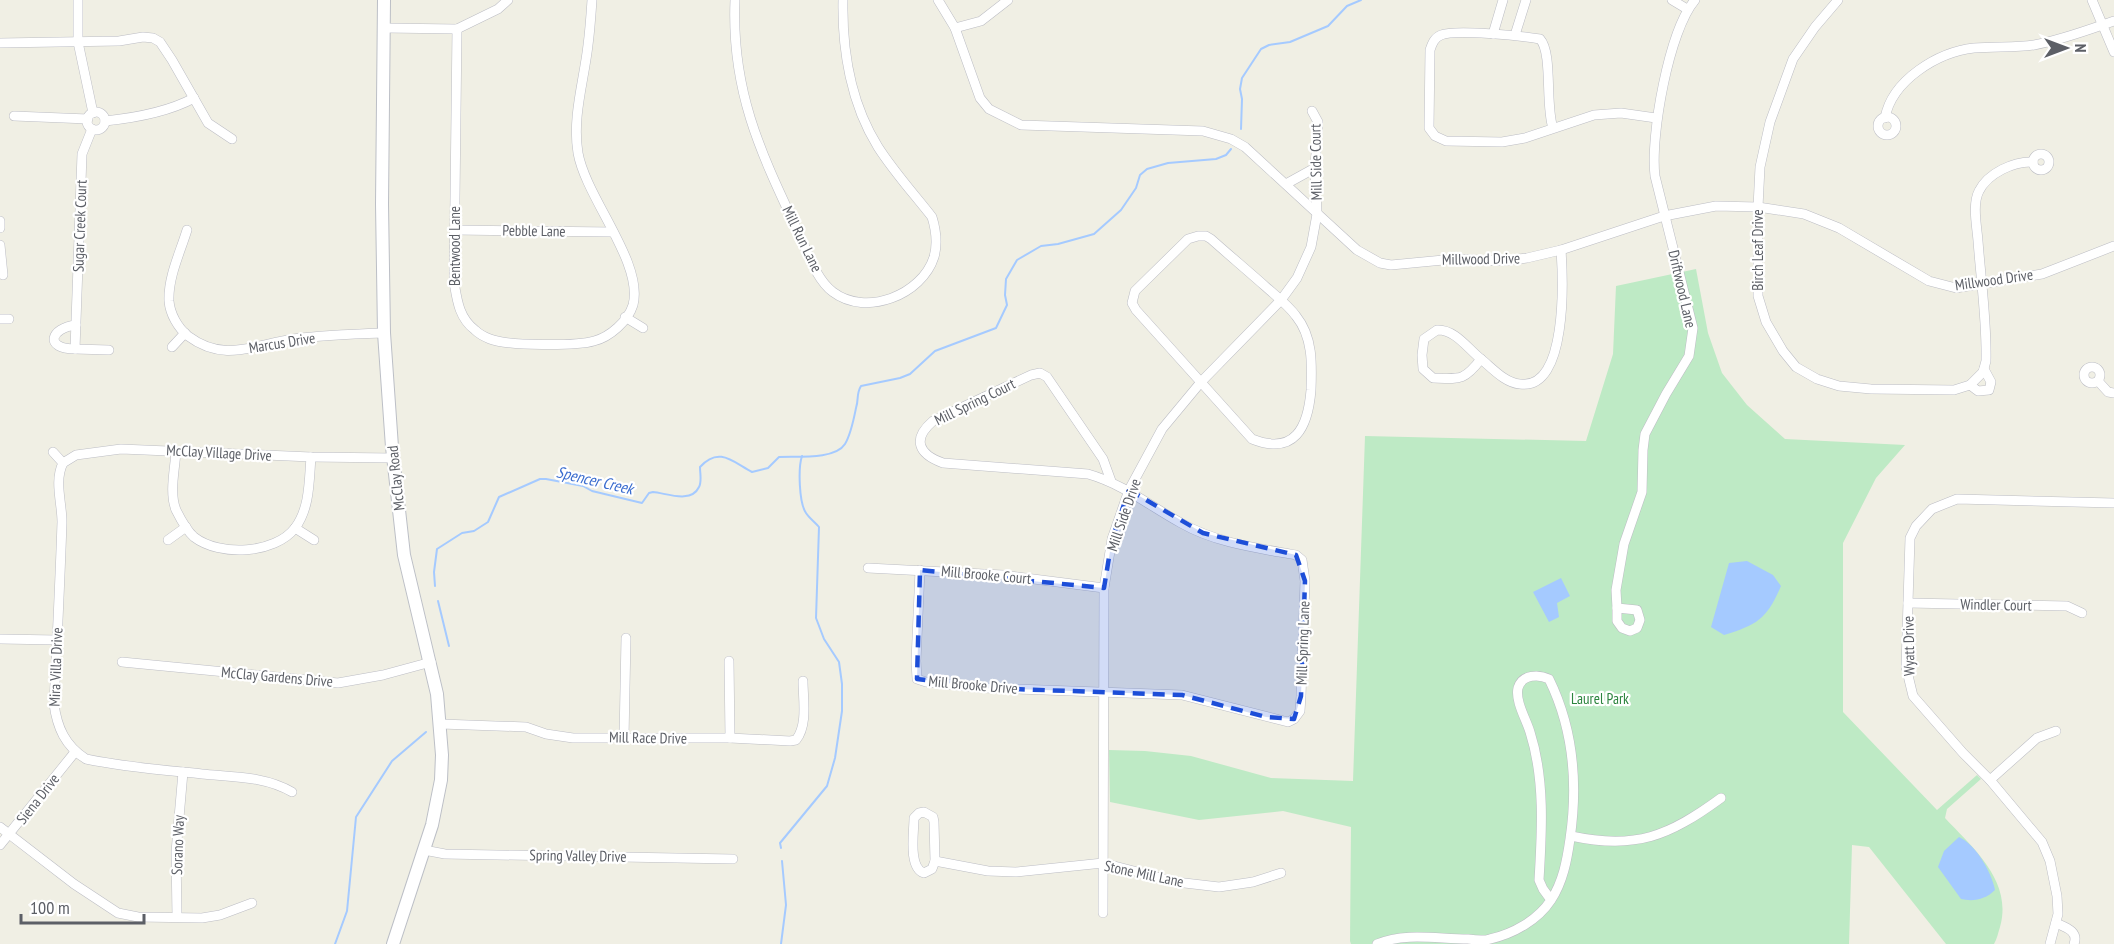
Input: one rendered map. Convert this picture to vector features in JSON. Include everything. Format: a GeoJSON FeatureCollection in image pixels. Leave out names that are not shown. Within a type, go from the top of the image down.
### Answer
{"type":"FeatureCollection","features":[{"type":"Feature","properties":{"kind":"main road","name":"McClay Road"},"geometry":{"type":"LineString","coordinates":[[384,0],[382,204],[384,333],[393,458],[404,555],[430,662],[441,724],[441,780],[432,825],[393,944]]}},
{"type":"Feature","properties":{"kind":"street"},"geometry":{"type":"LineString","coordinates":[[78,0],[78,42],[90,116],[88,125],[92,129],[100,129],[105,121],[143,115],[181,105],[194,98]]}},
{"type":"Feature","properties":{"kind":"street"},"geometry":{"type":"LineString","coordinates":[[384,28],[457,29],[498,9],[508,0]]}},
{"type":"Feature","properties":{"kind":"street","name":"Bentwood Lane"},"geometry":{"type":"LineString","coordinates":[[457,29],[454,282],[458,309],[473,329],[491,340],[513,343],[578,344],[595,341],[608,335],[632,308],[634,300],[633,279],[627,262],[591,190],[579,154],[576,124],[588,46],[592,0]]}},
{"type":"Feature","properties":{"kind":"street","name":"Mill Run Lane"},"geometry":{"type":"LineString","coordinates":[[735,0],[734,24],[738,74],[748,114],[777,186],[820,277],[832,292],[849,301],[877,303],[895,297],[923,278],[934,258],[936,229],[932,217],[877,146],[865,120],[853,90],[845,55],[843,0]]}},
{"type":"Feature","properties":{"kind":"street","name":"Millwood Drive"},"geometry":{"type":"LineString","coordinates":[[939,0],[955,28],[980,98],[989,109],[1021,125],[1080,129],[1203,131],[1231,139],[1245,147],[1357,250],[1380,263],[1391,265],[1454,259],[1503,261],[1527,258],[1665,216],[1716,206],[1758,207],[1804,214],[1839,228],[1929,281],[1956,288],[2042,274],[2114,246]]}},
{"type":"Feature","properties":{"kind":"street"},"geometry":{"type":"LineString","coordinates":[[955,28],[981,21],[1008,0]]}},
{"type":"Feature","properties":{"kind":"street"},"geometry":{"type":"LineString","coordinates":[[1493,34],[1503,0]]}},
{"type":"Feature","properties":{"kind":"street"},"geometry":{"type":"LineString","coordinates":[[1515,35],[1526,0]]}},
{"type":"Feature","properties":{"kind":"street"},"geometry":{"type":"LineString","coordinates":[[1672,0],[1687,9]]}},
{"type":"Feature","properties":{"kind":"street","name":"Driftwood Lane"},"geometry":{"type":"LineString","coordinates":[[1617,608],[1616,590],[1624,544],[1642,492],[1643,450],[1646,434],[1691,351],[1693,328],[1653,166],[1656,118],[1677,30],[1687,9],[1695,0]]}},
{"type":"Feature","properties":{"kind":"street","name":"Birch Leaf Drive"},"geometry":{"type":"LineString","coordinates":[[1838,0],[1792,59],[1770,122],[1760,167],[1758,207],[1758,296],[1766,322],[1783,351],[1796,367],[1817,379],[1839,386],[1871,389],[1954,390],[1970,385],[1982,392],[1989,390],[1991,382],[1984,369]]}},
{"type":"Feature","properties":{"kind":"street"},"geometry":{"type":"LineString","coordinates":[[2092,0],[2114,52]]}},
{"type":"Feature","properties":{"kind":"street"},"geometry":{"type":"LineString","coordinates":[[1885,118],[1886,108],[1898,89],[1928,64],[1949,54],[1973,48],[2034,45],[2068,37],[2114,21]]}},
{"type":"Feature","properties":{"kind":"street"},"geometry":{"type":"LineString","coordinates":[[1553,128],[1547,86],[1546,48],[1540,39],[1515,35],[1447,34],[1440,35],[1433,41],[1430,50],[1429,128],[1435,136],[1446,141],[1502,142],[1525,138],[1594,115],[1621,113],[1656,118]]}},
{"type":"Feature","properties":{"kind":"street"},"geometry":{"type":"LineString","coordinates":[[0,43],[153,38],[160,42],[172,60],[208,123],[232,139]]}},
{"type":"Feature","properties":{"kind":"street","name":"Mill Side Court"},"geometry":{"type":"LineString","coordinates":[[1312,111],[1318,123],[1317,214]]}},
{"type":"Feature","properties":{"kind":"street"},"geometry":{"type":"LineString","coordinates":[[14,116],[102,115],[105,121]]}},
{"type":"Feature","properties":{"kind":"street","name":"Sugar Creek Court"},"geometry":{"type":"LineString","coordinates":[[75,350],[82,154],[92,129]]}},
{"type":"Feature","properties":{"kind":"street"},"geometry":{"type":"LineString","coordinates":[[1970,385],[1984,369],[1986,350],[1976,218],[1978,192],[1999,172],[2022,161],[2033,162]]}},
{"type":"Feature","properties":{"kind":"street"},"geometry":{"type":"LineString","coordinates":[[1286,184],[1316,168]]}},
{"type":"Feature","properties":{"kind":"street","name":"Mill Side Drive"},"geometry":{"type":"LineString","coordinates":[[1103,913],[1104,588],[1112,539],[1129,490],[1162,429],[1201,382],[1281,300],[1297,278],[1311,247],[1317,214]]}},
{"type":"Feature","properties":{"kind":"street"},"geometry":{"type":"LineString","coordinates":[[0,221],[0,228]]}},
{"type":"Feature","properties":{"kind":"street","name":"Marcus Drive"},"geometry":{"type":"LineString","coordinates":[[187,230],[170,282],[169,303],[177,326],[206,348],[238,350],[292,339],[384,333]]}},
{"type":"Feature","properties":{"kind":"street","name":"Pebble Lane"},"geometry":{"type":"LineString","coordinates":[[455,230],[613,232]]}},
{"type":"Feature","properties":{"kind":"street"},"geometry":{"type":"LineString","coordinates":[[1198,236],[1206,236],[1281,300],[1296,316],[1307,334],[1312,366],[1309,410],[1296,437],[1289,441],[1271,444],[1252,439],[1132,303],[1135,291],[1188,239],[1198,236]]}},
{"type":"Feature","properties":{"kind":"street"},"geometry":{"type":"LineString","coordinates":[[0,245],[3,275]]}},
{"type":"Feature","properties":{"kind":"street"},"geometry":{"type":"LineString","coordinates":[[1481,359],[1463,377],[1433,378],[1423,369],[1424,339],[1437,330],[1453,333],[1503,377],[1519,384],[1536,382],[1545,373],[1561,327],[1563,275],[1561,249]]}},
{"type":"Feature","properties":{"kind":"street"},"geometry":{"type":"LineString","coordinates":[[625,317],[643,328]]}},
{"type":"Feature","properties":{"kind":"street"},"geometry":{"type":"LineString","coordinates":[[76,325],[58,330],[54,336],[54,342],[58,347],[63,350],[109,350]]}},
{"type":"Feature","properties":{"kind":"street"},"geometry":{"type":"LineString","coordinates":[[172,347],[185,333]]}},
{"type":"Feature","properties":{"kind":"street","name":"Mill Spring Court"},"geometry":{"type":"LineString","coordinates":[[1111,481],[1102,459],[1047,377],[1040,373],[1031,375],[933,421],[922,432],[920,438],[920,445],[925,453],[943,463],[1088,474],[1111,481],[1129,490]]}},
{"type":"Feature","properties":{"kind":"street"},"geometry":{"type":"LineString","coordinates":[[2098,381],[2108,392],[2114,393]]}},
{"type":"Feature","properties":{"kind":"street","name":"McClay Village Drive"},"geometry":{"type":"LineString","coordinates":[[63,463],[75,455],[108,450],[393,458]]}},
{"type":"Feature","properties":{"kind":"street"},"geometry":{"type":"LineString","coordinates":[[176,451],[172,496],[176,509],[193,536],[208,544],[227,549],[243,549],[281,541],[295,528],[305,508],[311,457]]}},
{"type":"Feature","properties":{"kind":"street"},"geometry":{"type":"LineString","coordinates":[[53,452],[63,463]]}},
{"type":"Feature","properties":{"kind":"street","name":"Mira Villa Drive"},"geometry":{"type":"LineString","coordinates":[[63,463],[58,481],[62,519],[54,704],[56,720],[63,736],[75,752]]}},
{"type":"Feature","properties":{"kind":"street","name":"Mill Spring Lane"},"geometry":{"type":"LineString","coordinates":[[1103,693],[1182,695],[1288,722],[1294,719],[1300,711],[1305,581],[1302,560],[1296,555],[1249,547],[1203,533],[1182,524],[1129,490]]}},
{"type":"Feature","properties":{"kind":"street","name":"Wyatt Drive"},"geometry":{"type":"LineString","coordinates":[[2050,944],[2058,914],[2054,878],[2042,842],[1990,780],[1913,696],[1906,667],[1910,538],[1916,526],[1926,515],[1938,506],[1957,499],[2114,503]]}},
{"type":"Feature","properties":{"kind":"street"},"geometry":{"type":"LineString","coordinates":[[168,540],[186,527]]}},
{"type":"Feature","properties":{"kind":"street"},"geometry":{"type":"LineString","coordinates":[[295,528],[314,540]]}},
{"type":"Feature","properties":{"kind":"street","name":"Mill Brooke Court"},"geometry":{"type":"LineString","coordinates":[[868,568],[1004,575],[1104,588]]}},
{"type":"Feature","properties":{"kind":"street","name":"Mill Brooke Drive"},"geometry":{"type":"LineString","coordinates":[[920,570],[917,679],[985,688],[1103,693]]}},
{"type":"Feature","properties":{"kind":"street","name":"Windler Court"},"geometry":{"type":"LineString","coordinates":[[1908,603],[2067,606],[2082,613]]}},
{"type":"Feature","properties":{"kind":"street"},"geometry":{"type":"LineString","coordinates":[[624,738],[626,638]]}},
{"type":"Feature","properties":{"kind":"street"},"geometry":{"type":"LineString","coordinates":[[0,639],[57,640]]}},
{"type":"Feature","properties":{"kind":"street"},"geometry":{"type":"LineString","coordinates":[[729,661],[730,738]]}},
{"type":"Feature","properties":{"kind":"street","name":"McClay Gardens Drive"},"geometry":{"type":"LineString","coordinates":[[122,662],[338,683],[375,677],[430,662]]}},
{"type":"Feature","properties":{"kind":"street"},"geometry":{"type":"LineString","coordinates":[[1377,944],[1402,936],[1489,940],[1523,926],[1551,900],[1566,866],[1574,810],[1575,781],[1574,759],[1556,694],[1549,678],[1541,675],[1524,679],[1519,684],[1517,695],[1531,734],[1540,783],[1539,880],[1551,900]]}},
{"type":"Feature","properties":{"kind":"street","name":"Mill Race Drive"},"geometry":{"type":"LineString","coordinates":[[441,724],[526,727],[563,737],[796,740],[803,724],[803,681]]}},
{"type":"Feature","properties":{"kind":"street"},"geometry":{"type":"LineString","coordinates":[[1990,780],[2037,738],[2056,731]]}},
{"type":"Feature","properties":{"kind":"street"},"geometry":{"type":"LineString","coordinates":[[75,752],[86,759],[101,762],[264,780],[279,784],[292,792]]}},
{"type":"Feature","properties":{"kind":"street","name":"Siena Drive"},"geometry":{"type":"LineString","coordinates":[[0,845],[75,752]]}},
{"type":"Feature","properties":{"kind":"street","name":"Sorano Way"},"geometry":{"type":"LineString","coordinates":[[177,917],[176,852],[183,772]]}},
{"type":"Feature","properties":{"kind":"street"},"geometry":{"type":"LineString","coordinates":[[1571,836],[1585,839],[1634,841],[1657,836],[1690,820],[1721,798]]}},
{"type":"Feature","properties":{"kind":"street","name":"Stone Mill Lane"},"geometry":{"type":"LineString","coordinates":[[919,813],[928,813],[933,817],[935,861],[932,869],[924,873],[916,870],[914,865],[914,818],[919,813]]}},
{"type":"Feature","properties":{"kind":"street"},"geometry":{"type":"LineString","coordinates":[[0,827],[74,884],[118,913],[138,917],[211,917],[252,903]]}},
{"type":"Feature","properties":{"kind":"street","name":"Spring Valley Drive"},"geometry":{"type":"LineString","coordinates":[[424,850],[444,854],[733,859]]}},
{"type":"Feature","properties":{"kind":"street","name":"Stone Mill Lane"},"geometry":{"type":"LineString","coordinates":[[935,861],[988,871],[1017,872],[1103,863],[1176,882],[1219,887],[1253,882],[1281,873]]}},
{"type":"Feature","properties":{"kind":"street"},"geometry":{"type":"LineString","coordinates":[[2056,923],[2069,928],[2074,933],[2076,939],[2074,944]]}},
{"type":"Feature","properties":{"kind":"highlighted area"},"geometry":{"type":"Polygon","coordinates":[[[1129,490],[1203,533],[1296,555],[1305,581],[1301,696],[1294,719],[1266,717],[1182,695],[985,688],[917,679],[920,570],[1104,588],[1112,539],[1129,490]]]}},
{"type":"Feature","properties":{"kind":"green space","name":"Laurel Park"},"geometry":{"type":"Polygon","coordinates":[[[1696,269],[1708,333],[1722,373],[1747,405],[1785,439],[1905,445],[1876,478],[1843,543],[1843,712],[1937,810],[1977,775],[1981,779],[1947,809],[1945,818],[1978,854],[1996,880],[2003,910],[1994,944],[1946,944],[1869,847],[1852,845],[1849,944],[1351,944],[1351,827],[1283,811],[1199,820],[1110,802],[1109,750],[1191,756],[1271,778],[1353,781],[1365,436],[1586,441],[1613,354],[1616,286],[1696,269]]]}},
{"type":"Feature","properties":{"kind":"water"},"geometry":{"type":"Polygon","coordinates":[[[1747,561],[1773,575],[1781,586],[1771,606],[1760,619],[1745,628],[1724,635],[1711,627],[1729,563],[1747,561]]]}},
{"type":"Feature","properties":{"kind":"water"},"geometry":{"type":"Polygon","coordinates":[[[1561,578],[1570,596],[1557,603],[1559,617],[1549,622],[1533,592],[1561,578]]]}},
{"type":"Feature","properties":{"kind":"water"},"geometry":{"type":"Polygon","coordinates":[[[1959,837],[1977,852],[1990,875],[1995,890],[1984,898],[1961,899],[1938,867],[1944,851],[1959,837]]]}},
{"type":"Feature","properties":{"kind":"waterway","name":"Spencer Creek"},"geometry":{"type":"LineString","coordinates":[[1241,129],[1242,78],[1261,49],[1269,45],[1290,42],[1328,26],[1347,6],[1361,0]]}},
{"type":"Feature","properties":{"kind":"waterway","name":"Spencer Creek"},"geometry":{"type":"LineString","coordinates":[[435,586],[437,549],[462,533],[474,531],[488,522],[499,497],[540,479],[583,486],[592,491],[642,503],[649,493],[653,492],[684,496],[695,492],[700,483],[700,467],[713,458],[732,460],[752,472],[768,468],[779,457],[833,453],[845,444],[851,431],[861,386],[910,374],[935,351],[996,328],[1007,305],[1006,279],[1017,260],[1041,246],[1058,244],[1094,234],[1121,210],[1136,188],[1140,175],[1147,169],[1168,163],[1216,159],[1226,155],[1231,149]]}},
{"type":"Feature","properties":{"kind":"waterway"},"geometry":{"type":"LineString","coordinates":[[781,848],[780,843],[827,786],[835,758],[842,711],[839,662],[824,639],[816,618],[819,527],[806,513],[802,502],[800,477],[802,456]]}},
{"type":"Feature","properties":{"kind":"waterway","name":"Spencer Creek"},"geometry":{"type":"LineString","coordinates":[[438,601],[449,646]]}},
{"type":"Feature","properties":{"kind":"waterway","name":"Spencer Creek"},"geometry":{"type":"LineString","coordinates":[[335,944],[347,911],[356,817],[392,761],[426,732]]}},
{"type":"Feature","properties":{"kind":"waterway"},"geometry":{"type":"LineString","coordinates":[[781,944],[786,905],[782,861]]}}]}
